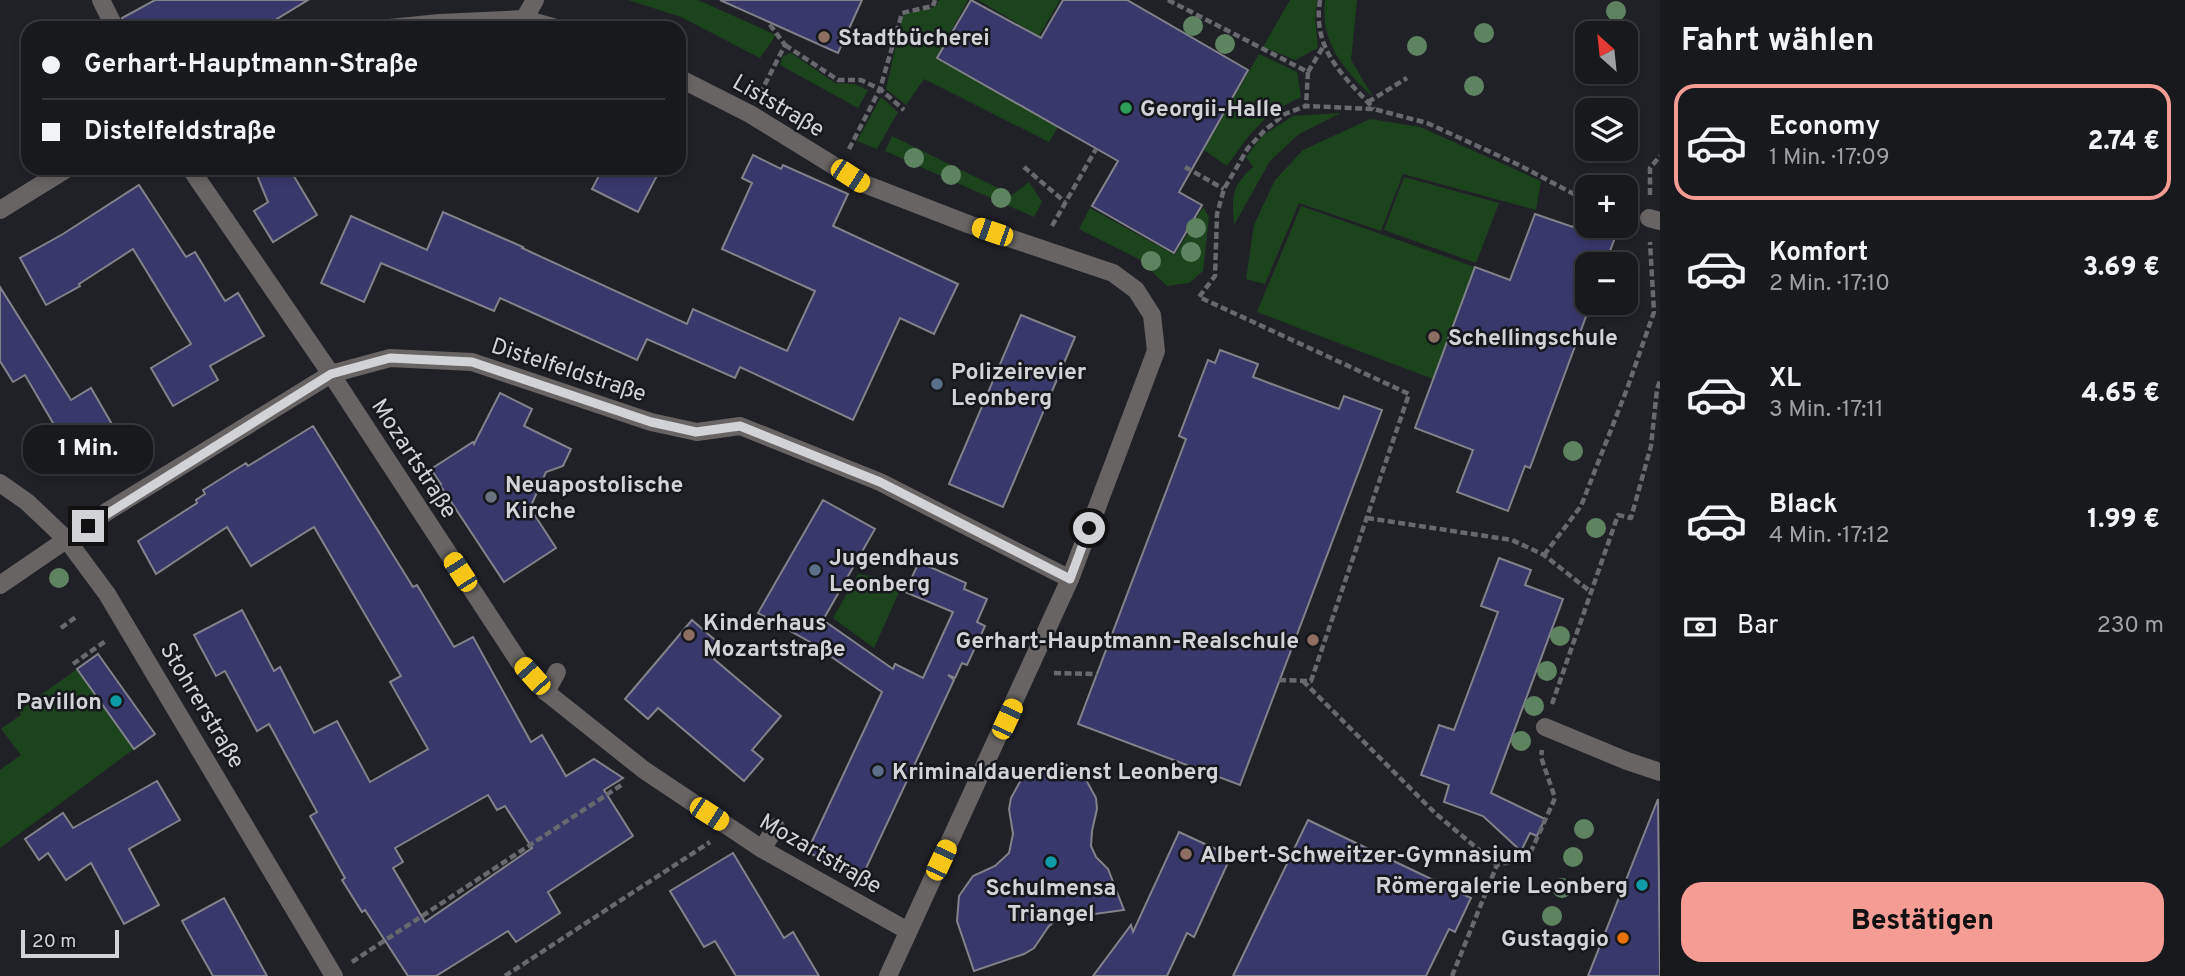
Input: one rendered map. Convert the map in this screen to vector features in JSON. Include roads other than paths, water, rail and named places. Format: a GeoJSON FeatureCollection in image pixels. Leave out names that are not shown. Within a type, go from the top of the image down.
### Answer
{"type":"FeatureCollection","features":[{"type":"Feature","properties":{"kind":"street"},"geometry":{"type":"LineString","coordinates":[[101,0],[112,21]]}},
{"type":"Feature","properties":{"kind":"street"},"geometry":{"type":"LineString","coordinates":[[524,19],[535,0]]}},
{"type":"Feature","properties":{"kind":"street"},"geometry":{"type":"LineString","coordinates":[[482,21],[531,21]]}},
{"type":"Feature","properties":{"kind":"street","name":"Liststraße"},"geometry":{"type":"LineString","coordinates":[[686,82],[750,114],[862,183],[968,224],[1113,272],[1136,290],[1152,315],[1156,351],[1070,579]]}},
{"type":"Feature","properties":{"kind":"street"},"geometry":{"type":"LineString","coordinates":[[0,210],[57,175]]}},
{"type":"Feature","properties":{"kind":"street","name":"Mozartstraße"},"geometry":{"type":"LineString","coordinates":[[195,175],[331,374],[518,660],[546,692],[644,770],[762,849],[908,931]]}},
{"type":"Feature","properties":{"kind":"street","name":"Distelfeldstraße"},"geometry":{"type":"LineString","coordinates":[[0,585],[108,512],[331,374],[390,358],[472,362],[648,427],[696,432],[740,426],[880,482],[1070,579]]}},
{"type":"Feature","properties":{"kind":"street","name":"Stohrerstraße"},"geometry":{"type":"LineString","coordinates":[[0,483],[27,502],[67,540],[125,622],[334,975]]}},
{"type":"Feature","properties":{"kind":"street"},"geometry":{"type":"LineString","coordinates":[[888,976],[1070,579]]}},
{"type":"Feature","properties":{"kind":"street"},"geometry":{"type":"LineString","coordinates":[[546,692],[558,672]]}},
{"type":"Feature","properties":{"kind":"street"},"geometry":{"type":"LineString","coordinates":[[1545,727],[1660,772]]}},
{"type":"Feature","properties":{"kind":"street"},"geometry":{"type":"LineString","coordinates":[[762,849],[776,827]]}},
{"type":"Feature","properties":{"kind":"place","name":"Stadtbücherei"},"geometry":{"type":"Point","coordinates":[824,37]}},
{"type":"Feature","properties":{"kind":"place","name":"Georgii-Halle"},"geometry":{"type":"Point","coordinates":[1126,108]}},
{"type":"Feature","properties":{"kind":"place","name":"Schellingschule"},"geometry":{"type":"Point","coordinates":[1434,337]}},
{"type":"Feature","properties":{"kind":"place","name":"Polizeirevier Leonberg"},"geometry":{"type":"Point","coordinates":[937,384]}},
{"type":"Feature","properties":{"kind":"place","name":"Neuapostolische Kirche"},"geometry":{"type":"Point","coordinates":[491,497]}},
{"type":"Feature","properties":{"kind":"place","name":"Jugendhaus Leonberg"},"geometry":{"type":"Point","coordinates":[815,570]}},
{"type":"Feature","properties":{"kind":"place","name":"Kinderhaus Mozartstraße"},"geometry":{"type":"Point","coordinates":[689,635]}},
{"type":"Feature","properties":{"kind":"place","name":"Gerhart-Hauptmann-Realschule"},"geometry":{"type":"Point","coordinates":[1313,640]}},
{"type":"Feature","properties":{"kind":"place","name":"Pavillon"},"geometry":{"type":"Point","coordinates":[116,701]}},
{"type":"Feature","properties":{"kind":"place","name":"Kriminaldauerdienst Leonberg"},"geometry":{"type":"Point","coordinates":[878,771]}},
{"type":"Feature","properties":{"kind":"place","name":"Albert-Schweitzer-Gymnasium"},"geometry":{"type":"Point","coordinates":[1186,854]}},
{"type":"Feature","properties":{"kind":"place","name":"Schulmensa Triangel"},"geometry":{"type":"Point","coordinates":[1051,862]}},
{"type":"Feature","properties":{"kind":"place","name":"Römergalerie Leonberg"},"geometry":{"type":"Point","coordinates":[1642,885]}},
{"type":"Feature","properties":{"kind":"place","name":"Gustaggio"},"geometry":{"type":"Point","coordinates":[1623,938]}}]}
